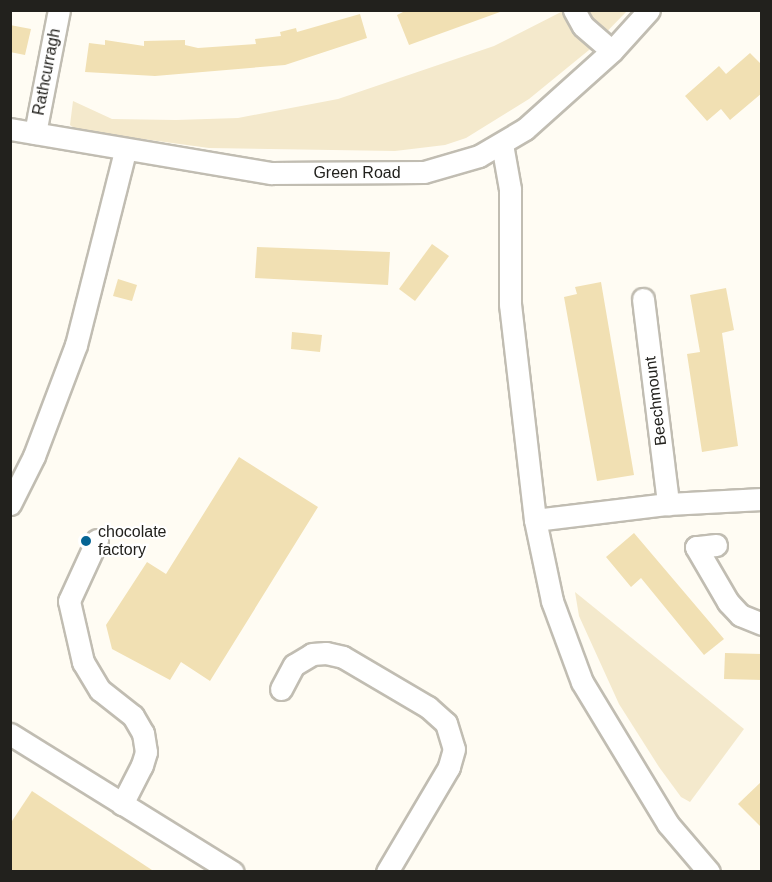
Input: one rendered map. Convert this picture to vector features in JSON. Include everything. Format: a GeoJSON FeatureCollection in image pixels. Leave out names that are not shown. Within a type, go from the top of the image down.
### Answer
{"type":"FeatureCollection","features":[{"type":"Feature","properties":{"kind":"street","name":"Rathcurragh"},"geometry":{"type":"LineString","coordinates":[[35,133],[59,10]]}},
{"type":"Feature","properties":{"kind":"street"},"geometry":{"type":"LineString","coordinates":[[574,10],[583,26],[612,51]]}},
{"type":"Feature","properties":{"kind":"street","name":"Green Road"},"geometry":{"type":"LineString","coordinates":[[10,129],[125,151],[271,173],[376,175],[456,165],[502,144],[544,114],[612,51],[649,10]]}},
{"type":"Feature","properties":{"kind":"street"},"geometry":{"type":"LineString","coordinates":[[502,144],[510,189],[510,304],[535,520],[552,601],[582,682],[668,824],[709,872]]}},
{"type":"Feature","properties":{"kind":"street"},"geometry":{"type":"LineString","coordinates":[[10,504],[34,456],[76,345],[125,151]]}},
{"type":"Feature","properties":{"kind":"street","name":"Beechmount"},"geometry":{"type":"LineString","coordinates":[[643,299],[668,504]]}},
{"type":"Feature","properties":{"kind":"street"},"geometry":{"type":"LineString","coordinates":[[535,520],[668,504],[762,499]]}},
{"type":"Feature","properties":{"kind":"street"},"geometry":{"type":"LineString","coordinates":[[97,540],[69,601],[83,662],[100,690],[133,716],[143,733],[146,752],[142,765],[122,804]]}},
{"type":"Feature","properties":{"kind":"street"},"geometry":{"type":"LineString","coordinates":[[716,545],[696,547],[740,615],[762,624]]}},
{"type":"Feature","properties":{"kind":"street"},"geometry":{"type":"LineString","coordinates":[[281,690],[294,665],[312,654],[326,652],[343,657],[428,707],[446,723],[453,736],[449,767],[387,872]]}},
{"type":"Feature","properties":{"kind":"street"},"geometry":{"type":"LineString","coordinates":[[10,734],[233,872]]}},
{"type":"Feature","properties":{"kind":"shaded area"},"geometry":{"type":"Polygon","coordinates":[[[563,11],[627,11],[589,50],[529,99],[466,138],[445,145],[395,151],[209,148],[75,129],[70,125],[73,101],[112,119],[176,120],[238,118],[338,99],[494,46],[563,11]]]}},
{"type":"Feature","properties":{"kind":"shaded area"},"geometry":{"type":"Polygon","coordinates":[[[575,592],[744,729],[690,802],[681,797],[659,767],[619,704],[579,616],[575,592]]]}},
{"type":"Feature","properties":{"kind":"building"},"geometry":{"type":"Polygon","coordinates":[[[407,10],[500,10],[500,12],[409,45],[397,15],[407,10]]]}},
{"type":"Feature","properties":{"kind":"building"},"geometry":{"type":"Polygon","coordinates":[[[360,14],[367,38],[285,65],[155,76],[85,72],[89,43],[105,45],[105,40],[144,46],[144,41],[185,40],[185,45],[198,48],[256,44],[255,39],[281,36],[280,32],[296,28],[297,32],[360,14]]]}},
{"type":"Feature","properties":{"kind":"building"},"geometry":{"type":"Polygon","coordinates":[[[10,25],[31,29],[25,55],[10,52],[10,25]]]}},
{"type":"Feature","properties":{"kind":"building"},"geometry":{"type":"Polygon","coordinates":[[[750,53],[762,65],[762,93],[730,120],[721,109],[707,121],[685,96],[719,66],[726,74],[750,53]]]}},
{"type":"Feature","properties":{"kind":"building"},"geometry":{"type":"Polygon","coordinates":[[[432,244],[449,256],[415,301],[399,289],[432,244]]]}},
{"type":"Feature","properties":{"kind":"building"},"geometry":{"type":"Polygon","coordinates":[[[257,247],[390,252],[388,285],[255,278],[257,247]]]}},
{"type":"Feature","properties":{"kind":"building"},"geometry":{"type":"Polygon","coordinates":[[[118,279],[137,285],[132,301],[113,296],[118,279]]]}},
{"type":"Feature","properties":{"kind":"building"},"geometry":{"type":"Polygon","coordinates":[[[601,282],[634,475],[597,481],[564,297],[577,294],[575,287],[601,282]]]}},
{"type":"Feature","properties":{"kind":"building"},"geometry":{"type":"Polygon","coordinates":[[[726,288],[734,330],[722,333],[738,446],[702,452],[687,354],[700,352],[690,295],[726,288]]]}},
{"type":"Feature","properties":{"kind":"building"},"geometry":{"type":"Polygon","coordinates":[[[292,332],[322,335],[320,352],[291,349],[292,332]]]}},
{"type":"Feature","properties":{"kind":"building"},"geometry":{"type":"Polygon","coordinates":[[[239,457],[318,507],[210,681],[181,662],[170,680],[112,649],[106,625],[147,562],[166,574],[239,457]]]}},
{"type":"Feature","properties":{"kind":"building"},"geometry":{"type":"Polygon","coordinates":[[[634,533],[724,639],[704,655],[641,578],[631,587],[606,557],[634,533]]]}},
{"type":"Feature","properties":{"kind":"building"},"geometry":{"type":"Polygon","coordinates":[[[725,653],[762,654],[762,680],[724,679],[725,653]]]}},
{"type":"Feature","properties":{"kind":"building"},"geometry":{"type":"Polygon","coordinates":[[[762,781],[762,828],[738,804],[762,781]]]}},
{"type":"Feature","properties":{"kind":"building"},"geometry":{"type":"Polygon","coordinates":[[[32,791],[155,872],[10,872],[10,824],[32,791]]]}},
{"type":"Feature","properties":{"kind":"place","name":"chocolate factory"},"geometry":{"type":"Point","coordinates":[86,541]}}]}
